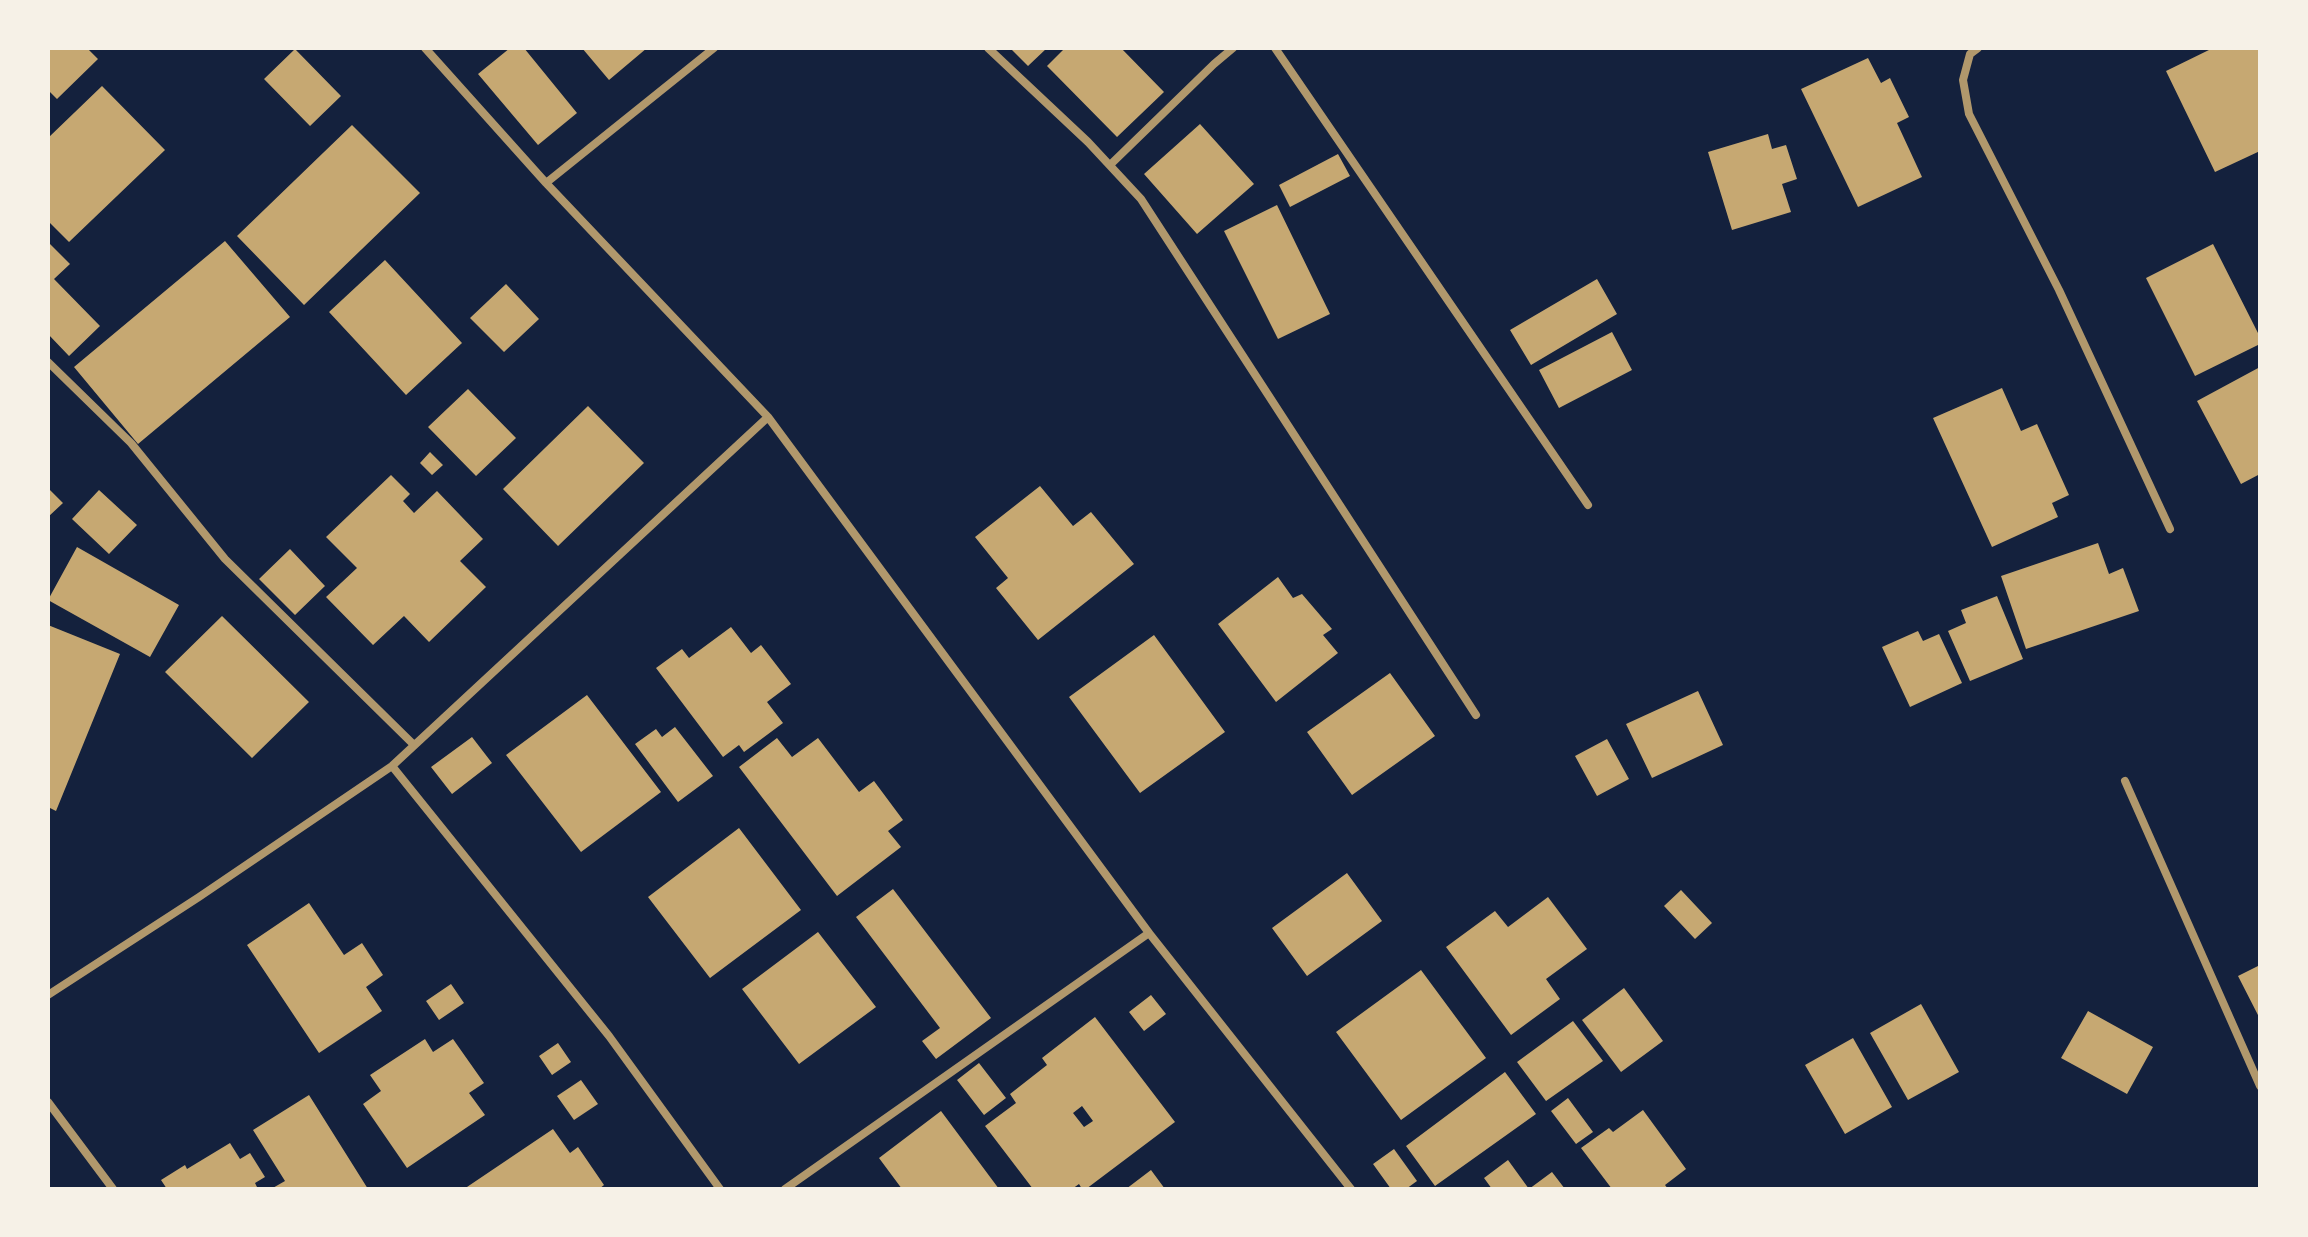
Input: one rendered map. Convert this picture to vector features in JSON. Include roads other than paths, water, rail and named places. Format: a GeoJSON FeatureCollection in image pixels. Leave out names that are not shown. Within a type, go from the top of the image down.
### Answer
{"type":"FeatureCollection","features":[{"type":"Feature","properties":{"kind":"street"},"geometry":{"type":"LineString","coordinates":[[425,48],[546,183],[768,417],[1149,933],[1351,1189]]}},
{"type":"Feature","properties":{"kind":"street"},"geometry":{"type":"LineString","coordinates":[[546,183],[714,48]]}},
{"type":"Feature","properties":{"kind":"street"},"geometry":{"type":"LineString","coordinates":[[988,48],[1110,165],[1141,199],[1476,715]]}},
{"type":"Feature","properties":{"kind":"street"},"geometry":{"type":"LineString","coordinates":[[1110,165],[1233,48]]}},
{"type":"Feature","properties":{"kind":"street"},"geometry":{"type":"LineString","coordinates":[[1275,48],[1588,505]]}},
{"type":"Feature","properties":{"kind":"street"},"geometry":{"type":"LineString","coordinates":[[1978,48],[1970,54],[1963,80],[1969,114],[2059,290],[2170,529]]}},
{"type":"Feature","properties":{"kind":"street"},"geometry":{"type":"LineString","coordinates":[[48,362],[131,443],[225,559],[414,745]]}},
{"type":"Feature","properties":{"kind":"street"},"geometry":{"type":"LineString","coordinates":[[48,995],[392,766],[768,417]]}},
{"type":"Feature","properties":{"kind":"street"},"geometry":{"type":"LineString","coordinates":[[392,766],[609,1036],[720,1189]]}},
{"type":"Feature","properties":{"kind":"street"},"geometry":{"type":"LineString","coordinates":[[2125,781],[2260,1086]]}},
{"type":"Feature","properties":{"kind":"street"},"geometry":{"type":"LineString","coordinates":[[785,1189],[1149,933]]}},
{"type":"Feature","properties":{"kind":"street"},"geometry":{"type":"LineString","coordinates":[[48,1102],[113,1189]]}}]}
